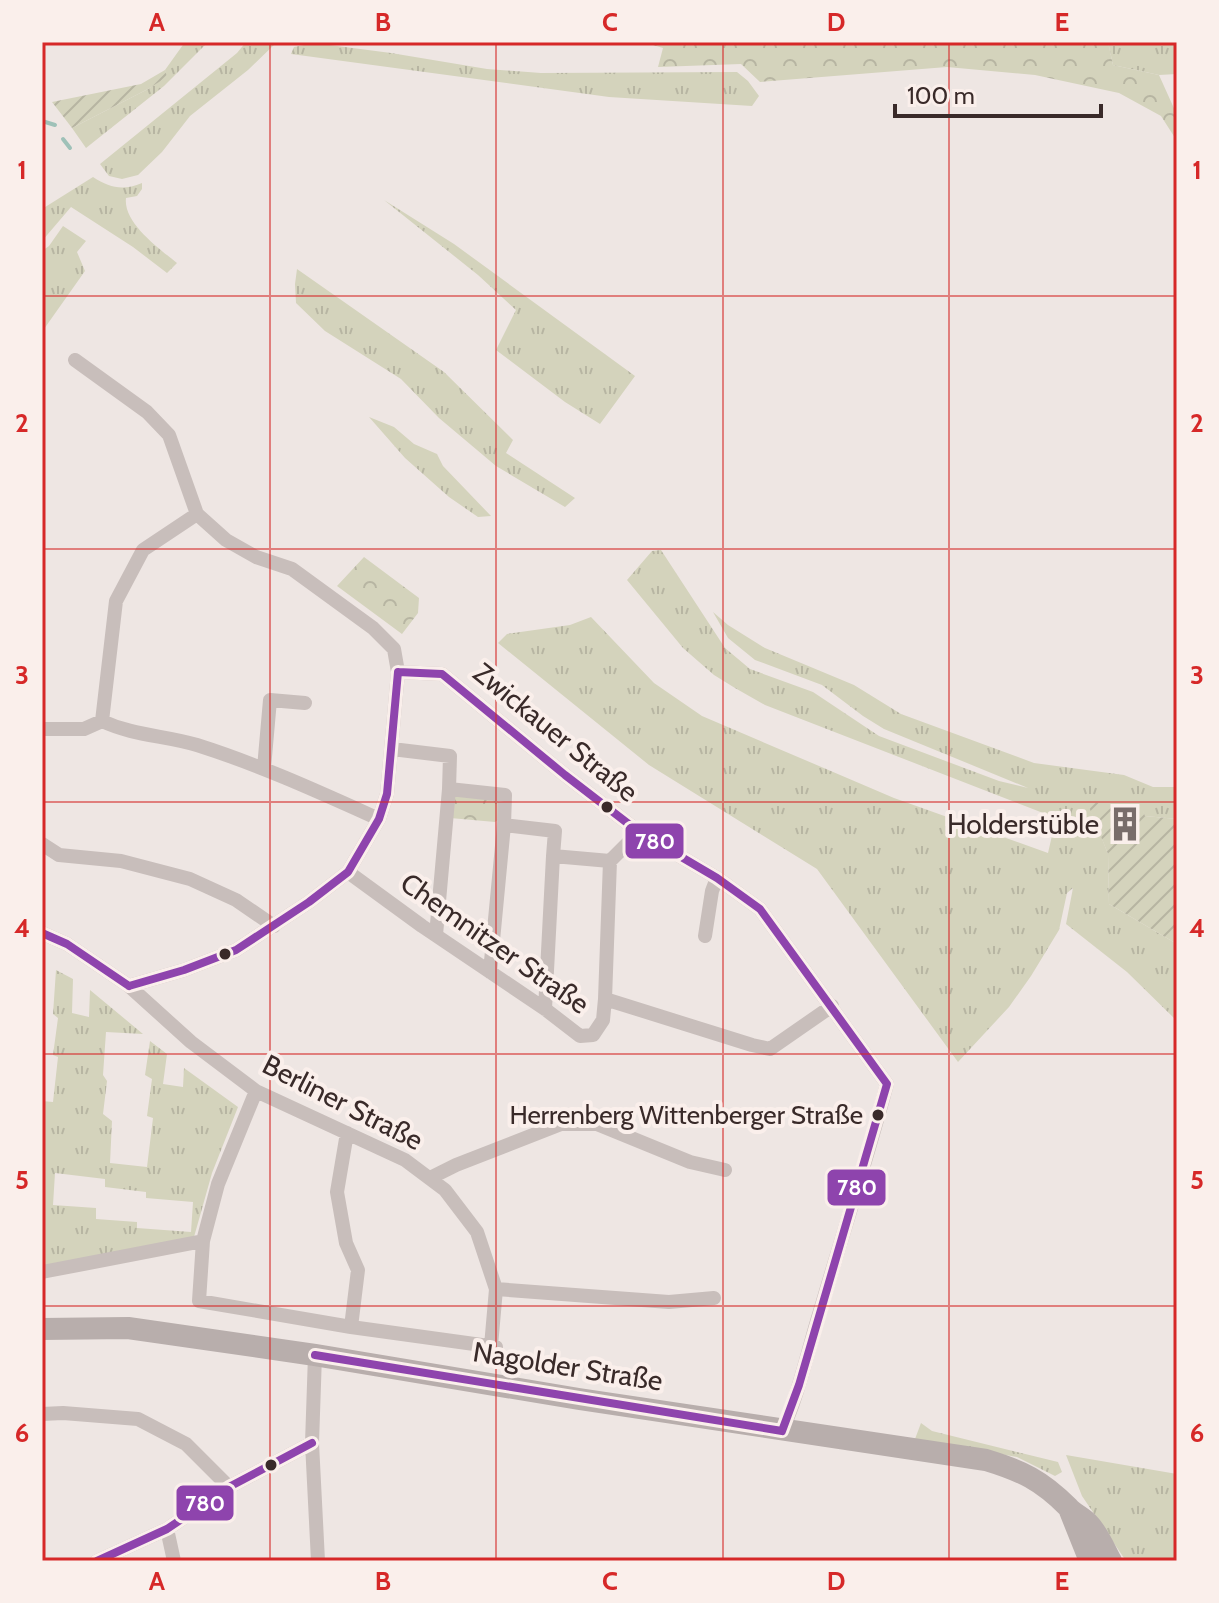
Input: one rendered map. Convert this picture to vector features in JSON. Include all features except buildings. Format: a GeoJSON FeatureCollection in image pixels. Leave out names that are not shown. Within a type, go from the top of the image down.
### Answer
{"type":"FeatureCollection","features":[{"type":"Feature","properties":{"kind":"main road","name":"Nagolder Straße"},"geometry":{"type":"LineString","coordinates":[[42,1329],[128,1328],[986,1460],[1033,1478],[1056,1495],[1094,1530],[1111,1561]]}},
{"type":"Feature","properties":{"kind":"main road","name":"Nagolder Straße"},"geometry":{"type":"LineString","coordinates":[[1069,1510],[1090,1561]]}},
{"type":"Feature","properties":{"kind":"street"},"geometry":{"type":"LineString","coordinates":[[75,360],[147,412],[169,435],[197,514],[226,540],[256,557],[292,569],[373,628],[394,649],[398,672],[387,794],[379,819],[348,872],[236,950],[129,986]]}},
{"type":"Feature","properties":{"kind":"street"},"geometry":{"type":"LineString","coordinates":[[102,721],[116,601],[143,550],[197,514]]}},
{"type":"Feature","properties":{"kind":"street","name":"Zwickauer Straße"},"geometry":{"type":"LineString","coordinates":[[398,672],[442,674],[639,832],[717,878],[760,909],[887,1084],[801,1385],[782,1431]]}},
{"type":"Feature","properties":{"kind":"street"},"geometry":{"type":"LineString","coordinates":[[264,768],[270,700],[305,703]]}},
{"type":"Feature","properties":{"kind":"street"},"geometry":{"type":"LineString","coordinates":[[42,729],[84,729],[102,721],[121,730],[193,743],[264,768],[379,819]]}},
{"type":"Feature","properties":{"kind":"street"},"geometry":{"type":"LineString","coordinates":[[392,749],[450,756],[436,935]]}},
{"type":"Feature","properties":{"kind":"street"},"geometry":{"type":"LineString","coordinates":[[449,789],[505,795],[490,972]]}},
{"type":"Feature","properties":{"kind":"street"},"geometry":{"type":"LineString","coordinates":[[504,825],[555,831],[545,1009]]}},
{"type":"Feature","properties":{"kind":"street"},"geometry":{"type":"LineString","coordinates":[[553,856],[610,861],[639,832]]}},
{"type":"Feature","properties":{"kind":"street"},"geometry":{"type":"LineString","coordinates":[[42,844],[59,855],[121,861],[190,879],[236,900],[274,926]]}},
{"type":"Feature","properties":{"kind":"street","name":"Chemnitzer Straße"},"geometry":{"type":"LineString","coordinates":[[348,872],[580,1036],[593,1035],[603,1020],[610,861]]}},
{"type":"Feature","properties":{"kind":"street"},"geometry":{"type":"LineString","coordinates":[[705,936],[717,878]]}},
{"type":"Feature","properties":{"kind":"street","name":"Berliner Straße"},"geometry":{"type":"LineString","coordinates":[[42,933],[67,944],[129,986],[191,1042],[256,1091],[405,1160],[445,1190],[477,1232],[496,1289],[494,1347],[199,1301],[203,1241]]}},
{"type":"Feature","properties":{"kind":"street"},"geometry":{"type":"LineString","coordinates":[[605,999],[770,1049],[832,1006]]}},
{"type":"Feature","properties":{"kind":"street"},"geometry":{"type":"LineString","coordinates":[[42,1272],[203,1241],[218,1184],[256,1091]]}},
{"type":"Feature","properties":{"kind":"street"},"geometry":{"type":"LineString","coordinates":[[430,1178],[561,1124],[597,1124],[690,1162],[725,1170]]}},
{"type":"Feature","properties":{"kind":"street"},"geometry":{"type":"LineString","coordinates":[[347,1133],[337,1192],[346,1243],[358,1270],[351,1327]]}},
{"type":"Feature","properties":{"kind":"street"},"geometry":{"type":"LineString","coordinates":[[496,1289],[669,1302],[714,1298]]}},
{"type":"Feature","properties":{"kind":"street"},"geometry":{"type":"LineString","coordinates":[[315,1355],[312,1443],[318,1561]]}},
{"type":"Feature","properties":{"kind":"street"},"geometry":{"type":"LineString","coordinates":[[42,1414],[138,1419],[186,1444],[229,1487]]}},
{"type":"Feature","properties":{"kind":"street"},"geometry":{"type":"LineString","coordinates":[[97,1561],[167,1529],[229,1487],[312,1443]]}},
{"type":"Feature","properties":{"kind":"street"},"geometry":{"type":"LineString","coordinates":[[167,1529],[174,1561]]}},
{"type":"Feature","properties":{"kind":"green space"},"geometry":{"type":"Polygon","coordinates":[[[185,42],[208,42],[164,86],[86,148],[72,128],[166,77],[165,70],[185,42]]]}},
{"type":"Feature","properties":{"kind":"green space"},"geometry":{"type":"Polygon","coordinates":[[[246,42],[277,42],[248,70],[190,116],[162,152],[138,175],[122,179],[109,176],[100,164],[237,53],[246,42]]]}},
{"type":"Feature","properties":{"kind":"green space"},"geometry":{"type":"Polygon","coordinates":[[[643,42],[1108,42],[1113,65],[1159,75],[1177,115],[1177,141],[1161,116],[1119,93],[1035,75],[947,67],[760,82],[741,64],[658,67],[663,48],[643,42]]]}},
{"type":"Feature","properties":{"kind":"green space"},"geometry":{"type":"Polygon","coordinates":[[[1108,42],[1177,42],[1177,74],[1159,75],[1113,65],[1108,42]]]}},
{"type":"Feature","properties":{"kind":"green space"},"geometry":{"type":"Polygon","coordinates":[[[314,43],[487,69],[541,73],[737,72],[759,96],[752,106],[609,97],[291,54],[294,47],[314,43]]]}},
{"type":"Feature","properties":{"kind":"green space"},"geometry":{"type":"Polygon","coordinates":[[[165,70],[167,77],[148,89],[72,128],[52,102],[141,84],[165,70]]]}},
{"type":"Feature","properties":{"kind":"green space"},"geometry":{"type":"Polygon","coordinates":[[[93,177],[117,187],[142,183],[137,196],[126,198],[127,207],[130,217],[144,235],[177,263],[167,273],[71,207],[42,241],[42,209],[93,177]]]}},
{"type":"Feature","properties":{"kind":"green space"},"geometry":{"type":"Polygon","coordinates":[[[384,200],[454,244],[635,376],[600,424],[496,350],[516,310],[478,275],[384,200]]]}},
{"type":"Feature","properties":{"kind":"green space"},"geometry":{"type":"Polygon","coordinates":[[[63,226],[86,241],[77,252],[85,271],[44,329],[42,251],[63,226]]]}},
{"type":"Feature","properties":{"kind":"green space"},"geometry":{"type":"Polygon","coordinates":[[[297,269],[444,372],[513,440],[506,453],[575,498],[565,507],[496,466],[439,418],[401,379],[325,331],[296,303],[297,269]]]}},
{"type":"Feature","properties":{"kind":"green space"},"geometry":{"type":"Polygon","coordinates":[[[369,417],[394,427],[414,444],[437,454],[443,466],[491,516],[478,517],[449,497],[405,458],[369,417]]]}},
{"type":"Feature","properties":{"kind":"green space"},"geometry":{"type":"Polygon","coordinates":[[[661,550],[725,648],[750,669],[813,692],[879,736],[999,781],[1028,788],[884,729],[822,685],[755,660],[728,638],[713,612],[765,648],[854,685],[901,714],[1034,763],[1124,775],[1153,787],[1177,787],[1177,819],[1145,816],[1141,807],[1088,803],[1108,854],[1109,904],[1177,944],[1177,1021],[1127,972],[1066,924],[1073,888],[1067,893],[1059,930],[1031,976],[1009,1007],[958,1062],[817,869],[649,765],[498,643],[507,634],[570,625],[591,617],[654,683],[702,716],[894,798],[1048,853],[1056,818],[765,705],[714,675],[683,648],[627,580],[652,551],[661,550]]]}},
{"type":"Feature","properties":{"kind":"green space"},"geometry":{"type":"Polygon","coordinates":[[[364,557],[419,598],[418,613],[402,634],[337,586],[364,557]]]}},
{"type":"Feature","properties":{"kind":"green space"},"geometry":{"type":"Polygon","coordinates":[[[455,795],[498,801],[498,820],[450,818],[455,795]]]}},
{"type":"Feature","properties":{"kind":"green space"},"geometry":{"type":"Polygon","coordinates":[[[1087,802],[1142,807],[1145,816],[1177,819],[1177,944],[1109,904],[1108,854],[1087,802]]]}},
{"type":"Feature","properties":{"kind":"green space"},"geometry":{"type":"Polygon","coordinates":[[[56,970],[73,979],[72,1013],[89,1017],[90,990],[143,1034],[106,1032],[103,1075],[107,1081],[103,1114],[112,1121],[110,1163],[147,1167],[153,1118],[147,1116],[152,1079],[145,1075],[150,1041],[167,1054],[163,1084],[183,1087],[184,1068],[238,1107],[212,1173],[194,1237],[42,1266],[45,1237],[42,1236],[42,1101],[53,1102],[58,1057],[53,1055],[58,1018],[53,1014],[56,970]],[[55,1173],[53,1205],[96,1208],[96,1219],[137,1222],[137,1228],[191,1232],[193,1202],[146,1198],[146,1192],[105,1187],[105,1179],[55,1173]]]}},
{"type":"Feature","properties":{"kind":"green space"},"geometry":{"type":"Polygon","coordinates":[[[921,1423],[932,1431],[1058,1462],[1062,1472],[1055,1476],[1017,1457],[915,1439],[921,1423]]]}},
{"type":"Feature","properties":{"kind":"green space"},"geometry":{"type":"Polygon","coordinates":[[[1066,1455],[1177,1474],[1177,1561],[1130,1561],[1124,1558],[1082,1496],[1066,1455]]]}},
{"type":"Feature","properties":{"kind":"waterway"},"geometry":{"type":"LineString","coordinates":[[42,121],[55,125]]}},
{"type":"Feature","properties":{"kind":"waterway"},"geometry":{"type":"LineString","coordinates":[[63,139],[70,148]]}},
{"type":"Feature","properties":{"kind":"transit line","name":"780"},"geometry":{"type":"LineString","coordinates":[[398,672],[442,674],[639,832],[717,878],[760,909],[887,1084],[799,1385],[782,1431]]}},
{"type":"Feature","properties":{"kind":"transit line","name":"780"},"geometry":{"type":"LineString","coordinates":[[129,986],[236,950],[348,872],[379,819],[387,794],[398,672]]}},
{"type":"Feature","properties":{"kind":"transit line","name":"780"},"geometry":{"type":"LineString","coordinates":[[42,933],[67,944],[129,986]]}},
{"type":"Feature","properties":{"kind":"transit line","name":"780"},"geometry":{"type":"LineString","coordinates":[[315,1355],[782,1431]]}},
{"type":"Feature","properties":{"kind":"transit line","name":"780"},"geometry":{"type":"LineString","coordinates":[[97,1561],[167,1529],[229,1487],[312,1443]]}},
{"type":"Feature","properties":{"kind":"place","name":"Holderstüble"},"geometry":{"type":"Point","coordinates":[1125,824]}},
{"type":"Feature","properties":{"kind":"place","name":"Herrenberg Wittenberger Straße"},"geometry":{"type":"Point","coordinates":[878,1115]}}]}
